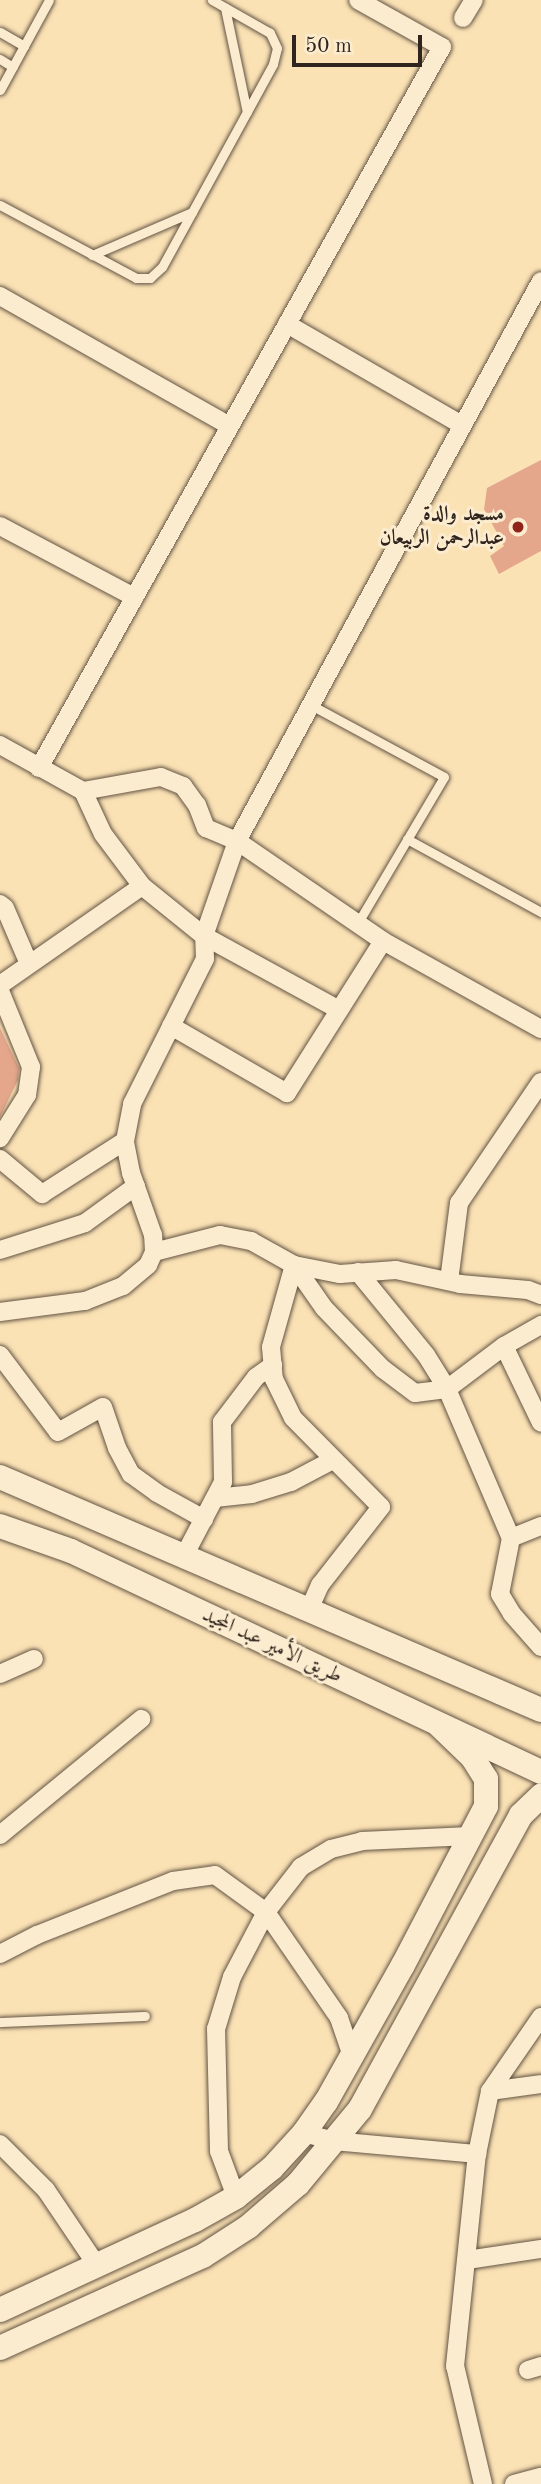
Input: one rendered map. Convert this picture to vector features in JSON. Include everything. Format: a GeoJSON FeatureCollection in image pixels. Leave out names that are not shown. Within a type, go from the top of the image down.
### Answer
{"type":"FeatureCollection","features":[{"type":"Feature","properties":{"kind":"main road"},"geometry":{"type":"LineString","coordinates":[[0,1477],[309,1610],[538,1701]]}},
{"type":"Feature","properties":{"kind":"main road","name":"طريق الأمير عبد المجيد"},"geometry":{"type":"LineString","coordinates":[[0,1525],[71,1551],[541,1772]]}},
{"type":"Feature","properties":{"kind":"main road"},"geometry":{"type":"LineString","coordinates":[[0,2310],[195,2220],[236,2197],[272,2168],[303,2133],[352,2056],[486,1807],[485,1779],[473,1758],[439,1725]]}},
{"type":"Feature","properties":{"kind":"main road"},"geometry":{"type":"LineString","coordinates":[[0,2348],[203,2256],[248,2227],[298,2184],[360,2109],[386,2066],[521,1815],[541,1796]]}},
{"type":"Feature","properties":{"kind":"street"},"geometry":{"type":"LineString","coordinates":[[39,768],[442,47],[358,0]]}},
{"type":"Feature","properties":{"kind":"street"},"geometry":{"type":"LineString","coordinates":[[463,18],[474,0]]}},
{"type":"Feature","properties":{"kind":"street"},"geometry":{"type":"LineString","coordinates":[[0,1312],[85,1301],[123,1286],[148,1265],[154,1252],[153,1235],[136,1186],[125,1141],[132,1104],[205,959],[204,936],[237,841],[462,425],[534,310],[541,281]]}},
{"type":"Feature","properties":{"kind":"street"},"geometry":{"type":"LineString","coordinates":[[0,296],[230,426]]}},
{"type":"Feature","properties":{"kind":"street"},"geometry":{"type":"LineString","coordinates":[[287,324],[462,425]]}},
{"type":"Feature","properties":{"kind":"street"},"geometry":{"type":"LineString","coordinates":[[0,526],[135,597]]}},
{"type":"Feature","properties":{"kind":"street"},"geometry":{"type":"LineString","coordinates":[[2,749],[83,791],[103,834],[142,886],[204,936],[339,1010]]}},
{"type":"Feature","properties":{"kind":"street"},"geometry":{"type":"LineString","coordinates":[[83,791],[160,777],[184,786],[197,804],[206,828],[237,841],[383,941],[541,1029]]}},
{"type":"Feature","properties":{"kind":"street"},"geometry":{"type":"LineString","coordinates":[[0,985],[142,886]]}},
{"type":"Feature","properties":{"kind":"street"},"geometry":{"type":"LineString","coordinates":[[0,904],[5,908],[29,964]]}},
{"type":"Feature","properties":{"kind":"street"},"geometry":{"type":"LineString","coordinates":[[171,1026],[287,1093],[383,941]]}},
{"type":"Feature","properties":{"kind":"street"},"geometry":{"type":"LineString","coordinates":[[0,991],[31,1067],[27,1095],[0,1138]]}},
{"type":"Feature","properties":{"kind":"street"},"geometry":{"type":"LineString","coordinates":[[449,1282],[459,1203],[541,1082]]}},
{"type":"Feature","properties":{"kind":"street"},"geometry":{"type":"LineString","coordinates":[[0,1159],[42,1194],[125,1141]]}},
{"type":"Feature","properties":{"kind":"street"},"geometry":{"type":"LineString","coordinates":[[0,1250],[85,1223],[136,1186]]}},
{"type":"Feature","properties":{"kind":"street"},"geometry":{"type":"LineString","coordinates":[[154,1252],[220,1234],[251,1241],[294,1265],[341,1274],[396,1270],[449,1282],[528,1290],[541,1295]]}},
{"type":"Feature","properties":{"kind":"street"},"geometry":{"type":"LineString","coordinates":[[294,1265],[271,1348],[274,1379],[293,1418],[331,1461],[381,1507],[320,1585],[309,1610]]}},
{"type":"Feature","properties":{"kind":"street"},"geometry":{"type":"LineString","coordinates":[[294,1265],[324,1308],[383,1369],[415,1392],[447,1390],[505,1346],[541,1325]]}},
{"type":"Feature","properties":{"kind":"street"},"geometry":{"type":"LineString","coordinates":[[358,1272],[426,1355],[447,1390],[511,1538],[500,1594],[512,1614],[541,1647]]}},
{"type":"Feature","properties":{"kind":"street"},"geometry":{"type":"LineString","coordinates":[[505,1346],[541,1423]]}},
{"type":"Feature","properties":{"kind":"street"},"geometry":{"type":"LineString","coordinates":[[0,1354],[58,1432],[103,1407],[117,1448],[131,1474],[157,1493],[204,1519]]}},
{"type":"Feature","properties":{"kind":"street"},"geometry":{"type":"LineString","coordinates":[[184,1556],[223,1482],[222,1422],[256,1377],[273,1365]]}},
{"type":"Feature","properties":{"kind":"street"},"geometry":{"type":"LineString","coordinates":[[215,1498],[252,1494],[291,1482],[331,1461]]}},
{"type":"Feature","properties":{"kind":"street"},"geometry":{"type":"LineString","coordinates":[[511,1538],[541,1526]]}},
{"type":"Feature","properties":{"kind":"street"},"geometry":{"type":"LineString","coordinates":[[0,1674],[34,1659]]}},
{"type":"Feature","properties":{"kind":"street"},"geometry":{"type":"LineString","coordinates":[[0,1835],[141,1719]]}},
{"type":"Feature","properties":{"kind":"street"},"geometry":{"type":"LineString","coordinates":[[236,2197],[219,2151],[216,2029],[232,1977],[266,1912],[301,1867],[331,1849],[362,1841],[470,1836]]}},
{"type":"Feature","properties":{"kind":"street"},"geometry":{"type":"LineString","coordinates":[[0,1954],[37,1935],[173,1881],[215,1875],[266,1912],[339,2018],[352,2056]]}},
{"type":"Feature","properties":{"kind":"street"},"geometry":{"type":"LineString","coordinates":[[483,2484],[455,2366],[477,2154],[490,2091],[541,2017]]}},
{"type":"Feature","properties":{"kind":"street"},"geometry":{"type":"LineString","coordinates":[[490,2091],[541,2084]]}},
{"type":"Feature","properties":{"kind":"street"},"geometry":{"type":"LineString","coordinates":[[303,2133],[334,2141],[477,2154]]}},
{"type":"Feature","properties":{"kind":"street"},"geometry":{"type":"LineString","coordinates":[[0,2144],[46,2190],[96,2264]]}},
{"type":"Feature","properties":{"kind":"street"},"geometry":{"type":"LineString","coordinates":[[467,2260],[541,2249]]}},
{"type":"Feature","properties":{"kind":"street"},"geometry":{"type":"LineString","coordinates":[[514,2484],[541,2477]]}},
{"type":"Feature","properties":{"kind":"lane"},"geometry":{"type":"LineString","coordinates":[[0,90],[49,0]]}},
{"type":"Feature","properties":{"kind":"lane"},"geometry":{"type":"LineString","coordinates":[[0,205],[136,278],[150,278],[162,267],[273,64],[277,48],[270,33],[212,0]]}},
{"type":"Feature","properties":{"kind":"lane"},"geometry":{"type":"LineString","coordinates":[[225,8],[247,112]]}},
{"type":"Feature","properties":{"kind":"lane"},"geometry":{"type":"LineString","coordinates":[[0,32],[24,46]]}},
{"type":"Feature","properties":{"kind":"lane"},"geometry":{"type":"LineString","coordinates":[[0,59],[13,67]]}},
{"type":"Feature","properties":{"kind":"lane"},"geometry":{"type":"LineString","coordinates":[[92,255],[192,212]]}},
{"type":"Feature","properties":{"kind":"lane"},"geometry":{"type":"LineString","coordinates":[[311,705],[444,777],[357,923]]}},
{"type":"Feature","properties":{"kind":"lane"},"geometry":{"type":"LineString","coordinates":[[407,839],[541,912]]}},
{"type":"Feature","properties":{"kind":"lane"},"geometry":{"type":"LineString","coordinates":[[0,2022],[145,2016]]}},
{"type":"Feature","properties":{"kind":"building","name":"مسجد والدة عبدالرحمن الربيعان"},"geometry":{"type":"Polygon","coordinates":[[[541,460],[541,551],[499,574],[490,556],[504,546],[484,509],[487,488],[541,460]]]}},
{"type":"Feature","properties":{"kind":"building"},"geometry":{"type":"Polygon","coordinates":[[[0,1028],[19,1068],[18,1080],[0,1117],[0,1028]]]}},
{"type":"Feature","properties":{"kind":"place","name":"مسجد والدة عبدالرحمن الربيعان"},"geometry":{"type":"Point","coordinates":[518,527]}}]}
